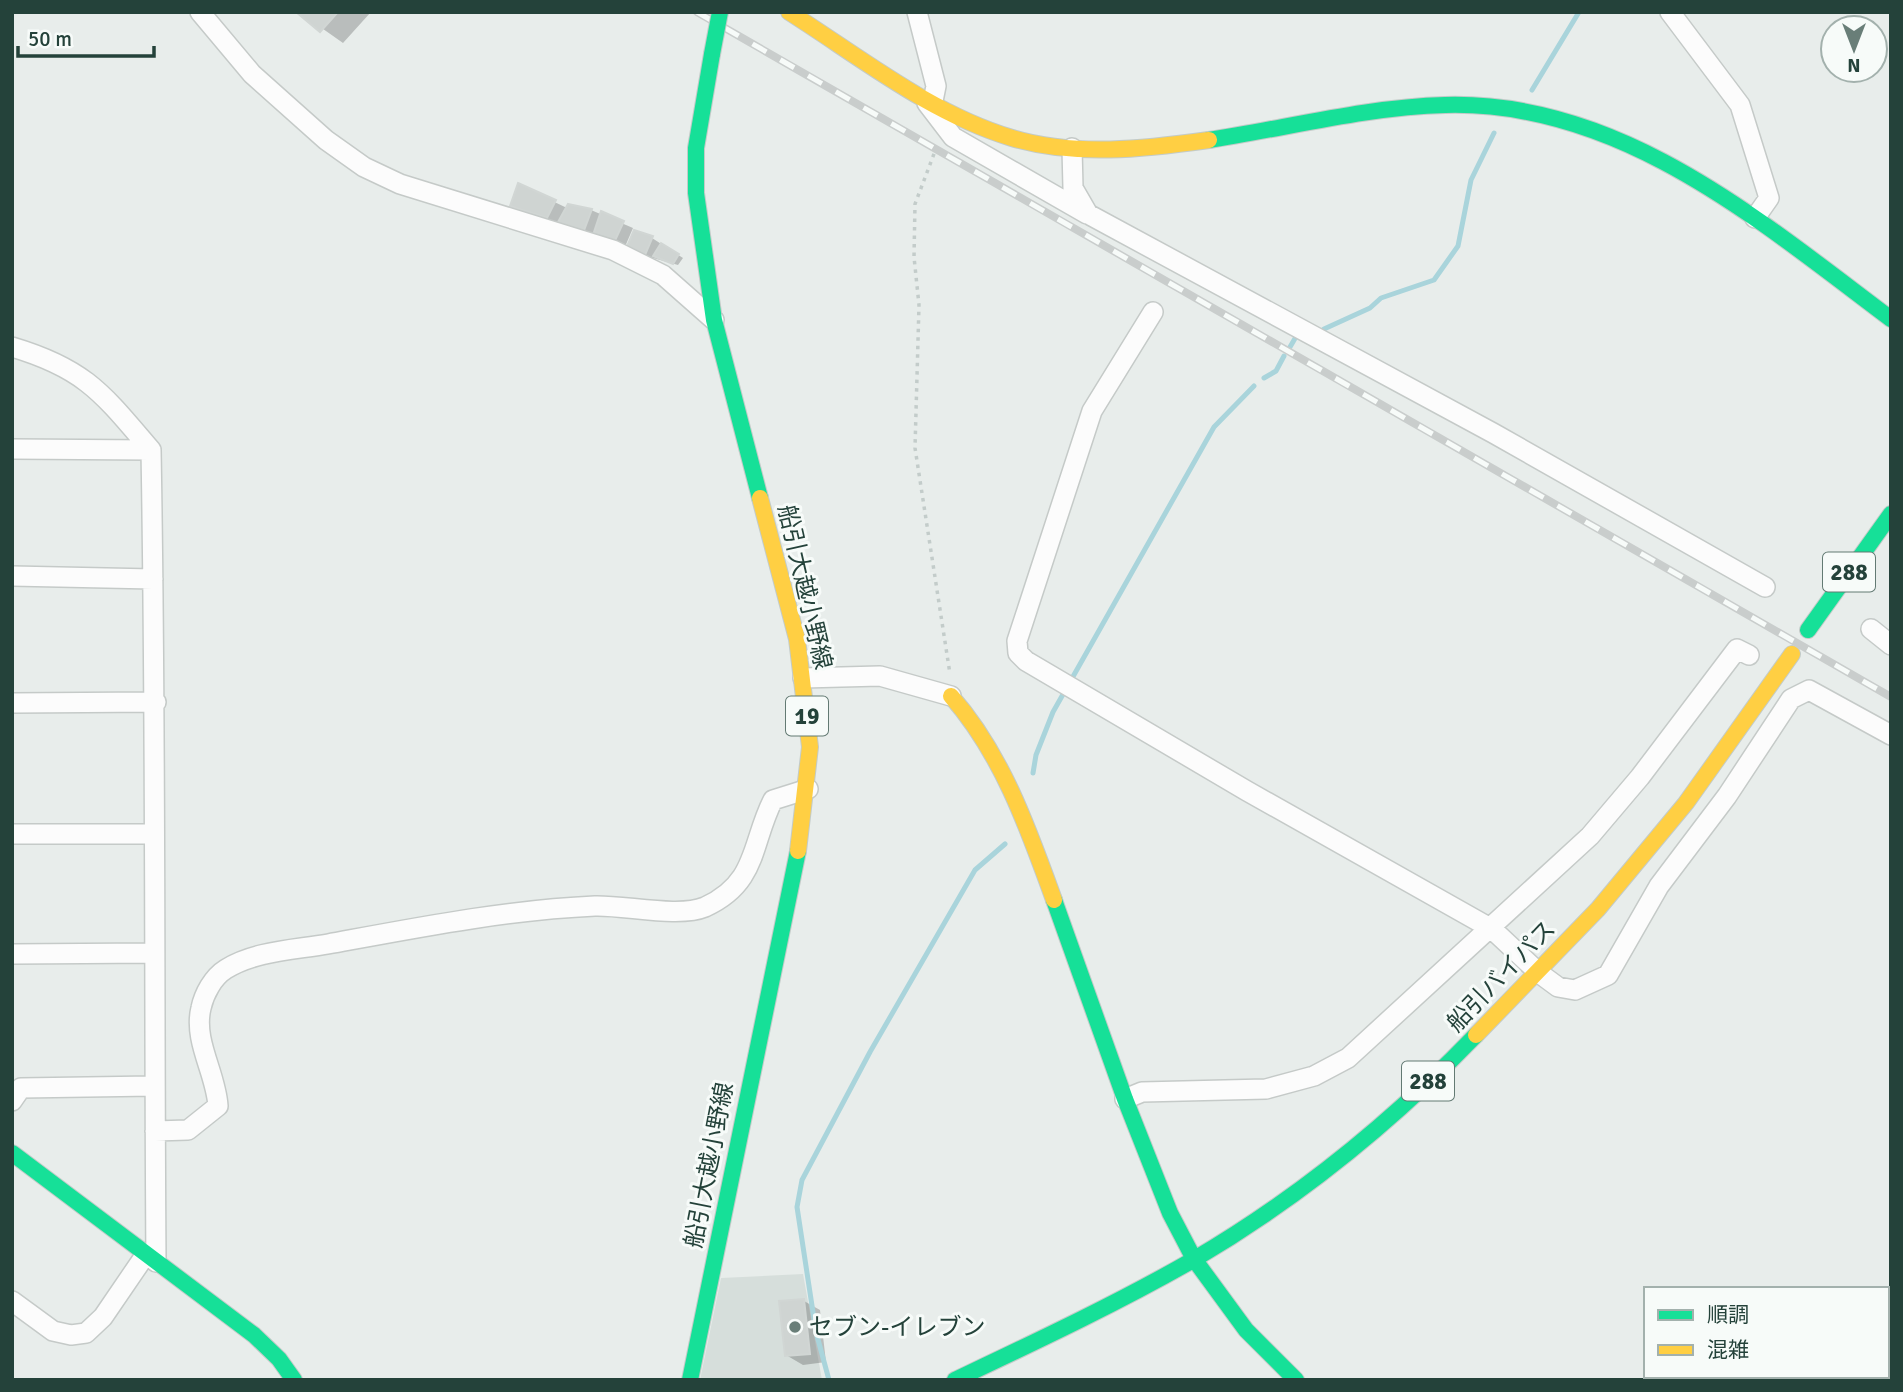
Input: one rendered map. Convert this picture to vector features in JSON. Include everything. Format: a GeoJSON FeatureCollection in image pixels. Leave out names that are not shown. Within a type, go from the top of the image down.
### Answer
{"type":"FeatureCollection","features":[{"type":"Feature","properties":{"kind":"main road","name":"船引大越小野線"},"geometry":{"type":"LineString","coordinates":[[690,1380],[739,1126],[796,867],[808,789],[810,747],[803,678],[790,609],[714,320],[696,182],[700,114],[720,12]]}},
{"type":"Feature","properties":{"kind":"main road"},"geometry":{"type":"LineString","coordinates":[[789,12],[957,116],[1014,139],[1072,148],[1144,148],[1436,107],[1488,107],[1545,118],[1620,140],[1755,218],[1891,319]]}},
{"type":"Feature","properties":{"kind":"main road","name":"288"},"geometry":{"type":"LineString","coordinates":[[1808,630],[1891,514]]}},
{"type":"Feature","properties":{"kind":"main road","name":"船引バイパス"},"geometry":{"type":"LineString","coordinates":[[955,1380],[1046,1337],[1194,1259],[1334,1165],[1452,1059],[1539,973],[1598,909],[1686,803],[1792,654]]}},
{"type":"Feature","properties":{"kind":"main road"},"geometry":{"type":"LineString","coordinates":[[951,696],[972,721],[1022,810],[1125,1099],[1170,1213],[1194,1259],[1246,1330],[1296,1380]]}},
{"type":"Feature","properties":{"kind":"main road"},"geometry":{"type":"LineString","coordinates":[[12,1153],[254,1335],[279,1359],[294,1380]]}},
{"type":"Feature","properties":{"kind":"street"},"geometry":{"type":"LineString","coordinates":[[200,12],[252,74],[326,140],[364,167],[400,184],[613,250],[663,275],[714,320]]}},
{"type":"Feature","properties":{"kind":"street"},"geometry":{"type":"LineString","coordinates":[[917,12],[936,86],[926,97],[953,137],[1088,214],[1493,433],[1765,587]]}},
{"type":"Feature","properties":{"kind":"street"},"geometry":{"type":"LineString","coordinates":[[1670,12],[1740,106],[1769,198],[1755,218]]}},
{"type":"Feature","properties":{"kind":"street"},"geometry":{"type":"LineString","coordinates":[[1072,148],[1073,188],[1088,214]]}},
{"type":"Feature","properties":{"kind":"street"},"geometry":{"type":"LineString","coordinates":[[1153,312],[1092,411],[1017,641],[1018,653],[1026,661],[1115,714],[1492,929],[1558,987],[1575,990],[1608,975],[1659,886],[1727,796],[1791,699],[1809,690],[1891,736]]}},
{"type":"Feature","properties":{"kind":"street"},"geometry":{"type":"LineString","coordinates":[[12,347],[52,359],[93,384],[151,450],[156,702],[153,834],[155,1131],[151,1258],[103,1317],[86,1333],[71,1335],[53,1331],[12,1301]]}},
{"type":"Feature","properties":{"kind":"street"},"geometry":{"type":"LineString","coordinates":[[12,449],[151,450]]}},
{"type":"Feature","properties":{"kind":"street"},"geometry":{"type":"LineString","coordinates":[[12,576],[153,579]]}},
{"type":"Feature","properties":{"kind":"street"},"geometry":{"type":"LineString","coordinates":[[1871,629],[1891,645]]}},
{"type":"Feature","properties":{"kind":"street"},"geometry":{"type":"LineString","coordinates":[[1125,1099],[1142,1092],[1266,1089],[1314,1076],[1348,1058],[1492,929],[1590,836],[1640,777],[1737,649],[1749,655]]}},
{"type":"Feature","properties":{"kind":"street"},"geometry":{"type":"LineString","coordinates":[[803,678],[880,677],[951,696]]}},
{"type":"Feature","properties":{"kind":"street"},"geometry":{"type":"LineString","coordinates":[[12,703],[156,702]]}},
{"type":"Feature","properties":{"kind":"street"},"geometry":{"type":"LineString","coordinates":[[155,1131],[188,1130],[218,1106],[216,1084],[198,1034],[201,1008],[210,986],[223,970],[248,958],[382,934],[558,908],[703,908],[735,888],[751,864],[772,800],[808,789]]}},
{"type":"Feature","properties":{"kind":"street"},"geometry":{"type":"LineString","coordinates":[[12,834],[153,834]]}},
{"type":"Feature","properties":{"kind":"street"},"geometry":{"type":"LineString","coordinates":[[12,954],[155,953]]}},
{"type":"Feature","properties":{"kind":"street"},"geometry":{"type":"LineString","coordinates":[[12,1101],[21,1088],[153,1086]]}},
{"type":"Feature","properties":{"kind":"path"},"geometry":{"type":"LineString","coordinates":[[946,128],[915,204],[914,257],[919,305],[915,448],[951,696]]}},
{"type":"Feature","properties":{"kind":"shaded area"},"geometry":{"type":"Polygon","coordinates":[[[803,1274],[822,1380],[700,1380],[721,1278],[803,1274]]]}},
{"type":"Feature","properties":{"kind":"building"},"geometry":{"type":"Polygon","coordinates":[[[296,12],[338,12],[320,32],[296,12]]]}},
{"type":"Feature","properties":{"kind":"building"},"geometry":{"type":"Polygon","coordinates":[[[518,183],[556,200],[547,218],[510,206],[518,183]]]}},
{"type":"Feature","properties":{"kind":"building"},"geometry":{"type":"Polygon","coordinates":[[[568,204],[592,209],[583,233],[557,224],[568,204]]]}},
{"type":"Feature","properties":{"kind":"building"},"geometry":{"type":"Polygon","coordinates":[[[601,211],[624,221],[613,245],[593,235],[601,211]]]}},
{"type":"Feature","properties":{"kind":"building"},"geometry":{"type":"Polygon","coordinates":[[[634,230],[653,236],[645,255],[626,249],[634,230]]]}},
{"type":"Feature","properties":{"kind":"building"},"geometry":{"type":"Polygon","coordinates":[[[661,243],[679,254],[673,264],[653,256],[661,243]]]}},
{"type":"Feature","properties":{"kind":"building","name":"セブン-イレブン"},"geometry":{"type":"Polygon","coordinates":[[[804,1299],[810,1354],[785,1356],[779,1301],[804,1299]]]}},
{"type":"Feature","properties":{"kind":"waterway"},"geometry":{"type":"LineString","coordinates":[[1532,90],[1579,12]]}},
{"type":"Feature","properties":{"kind":"waterway"},"geometry":{"type":"LineString","coordinates":[[1324,329],[1370,308],[1381,298],[1434,280],[1458,246],[1471,180],[1494,133]]}},
{"type":"Feature","properties":{"kind":"waterway"},"geometry":{"type":"LineString","coordinates":[[1290,347],[1297,335]]}},
{"type":"Feature","properties":{"kind":"waterway"},"geometry":{"type":"LineString","coordinates":[[1264,378],[1276,371],[1284,356]]}},
{"type":"Feature","properties":{"kind":"waterway"},"geometry":{"type":"LineString","coordinates":[[1033,773],[1036,755],[1053,712],[1214,427],[1254,386]]}},
{"type":"Feature","properties":{"kind":"waterway"},"geometry":{"type":"LineString","coordinates":[[829,1380],[816,1332],[797,1207],[802,1180],[870,1052],[975,870],[1005,844]]}},
{"type":"Feature","properties":{"kind":"railway"},"geometry":{"type":"LineString","coordinates":[[697,12],[1891,697]]}},
{"type":"Feature","properties":{"kind":"traffic: fast"},"geometry":{"type":"LineString","coordinates":[[712,54],[720,12]]}},
{"type":"Feature","properties":{"kind":"traffic: fast"},"geometry":{"type":"LineString","coordinates":[[712,54],[696,148],[696,193],[714,320],[760,498]]}},
{"type":"Feature","properties":{"kind":"traffic: fast"},"geometry":{"type":"LineString","coordinates":[[1209,140],[1357,114],[1445,105],[1509,109],[1570,123],[1628,145],[1684,173],[1791,244],[1891,319]]}},
{"type":"Feature","properties":{"kind":"traffic: fast"},"geometry":{"type":"LineString","coordinates":[[1808,630],[1891,514]]}},
{"type":"Feature","properties":{"kind":"traffic: fast"},"geometry":{"type":"LineString","coordinates":[[690,1380],[798,851]]}},
{"type":"Feature","properties":{"kind":"traffic: fast"},"geometry":{"type":"LineString","coordinates":[[1054,900],[1125,1099],[1170,1213],[1194,1259],[1246,1330],[1296,1380]]}},
{"type":"Feature","properties":{"kind":"traffic: fast"},"geometry":{"type":"LineString","coordinates":[[955,1380],[1135,1292],[1232,1236],[1342,1157],[1411,1098],[1476,1035]]}},
{"type":"Feature","properties":{"kind":"traffic: fast"},"geometry":{"type":"LineString","coordinates":[[12,1153],[254,1335],[279,1359],[294,1380]]}},
{"type":"Feature","properties":{"kind":"traffic: slow"},"geometry":{"type":"LineString","coordinates":[[789,12],[897,83],[953,115],[1012,138],[1060,148],[1110,150],[1209,140]]}},
{"type":"Feature","properties":{"kind":"traffic: slow"},"geometry":{"type":"LineString","coordinates":[[760,498],[797,639],[810,747],[798,851]]}},
{"type":"Feature","properties":{"kind":"traffic: slow"},"geometry":{"type":"LineString","coordinates":[[1476,1035],[1598,909],[1686,803],[1792,654]]}},
{"type":"Feature","properties":{"kind":"traffic: slow"},"geometry":{"type":"LineString","coordinates":[[951,696],[969,718],[999,767],[1023,819],[1054,900]]}},
{"type":"Feature","properties":{"kind":"place","name":"セブン-イレブン"},"geometry":{"type":"Point","coordinates":[795,1327]}}]}
